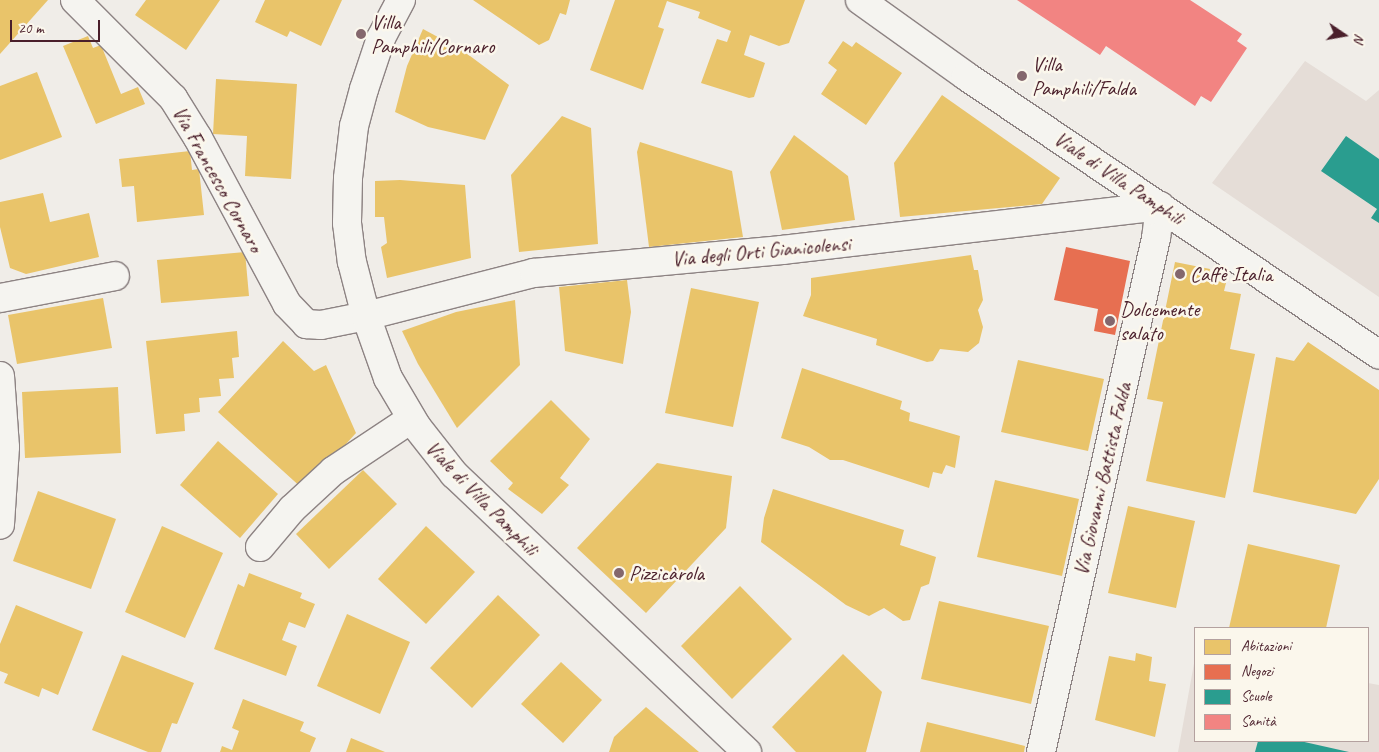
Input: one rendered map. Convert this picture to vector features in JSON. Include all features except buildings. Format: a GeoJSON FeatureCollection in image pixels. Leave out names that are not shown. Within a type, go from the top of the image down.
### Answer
{"type":"FeatureCollection","features":[{"type":"Feature","properties":{"kind":"street","name":"Via Francesco Cornaro"},"geometry":{"type":"LineString","coordinates":[[75,0],[176,103],[295,315],[302,322],[315,325],[366,316]]}},
{"type":"Feature","properties":{"kind":"street","name":"Viale di Villa Pamphili"},"geometry":{"type":"LineString","coordinates":[[401,0],[372,65],[356,116],[349,158],[349,243],[366,316],[388,378],[411,419],[443,461],[477,498],[747,752]]}},
{"type":"Feature","properties":{"kind":"street","name":"Viale di Villa Pamphili"},"geometry":{"type":"LineString","coordinates":[[860,0],[1379,355]]}},
{"type":"Feature","properties":{"kind":"street","name":"Via degli Orti Gianicolensi"},"geometry":{"type":"LineString","coordinates":[[366,316],[534,273],[782,250],[1160,206]]}},
{"type":"Feature","properties":{"kind":"street","name":"Via Giovanni Battista Falda"},"geometry":{"type":"LineString","coordinates":[[1041,752],[1156,238],[1160,206]]}},
{"type":"Feature","properties":{"kind":"street"},"geometry":{"type":"LineString","coordinates":[[0,298],[115,276]]}},
{"type":"Feature","properties":{"kind":"street"},"geometry":{"type":"LineString","coordinates":[[0,376],[5,447],[0,525]]}},
{"type":"Feature","properties":{"kind":"street"},"geometry":{"type":"LineString","coordinates":[[260,548],[292,509],[333,471],[411,419]]}},
{"type":"Feature","properties":{"kind":"shaded area"},"geometry":{"type":"Polygon","coordinates":[[[1305,61],[1366,101],[1379,90],[1379,297],[1212,183],[1305,61]]]}},
{"type":"Feature","properties":{"kind":"shaded area"},"geometry":{"type":"Polygon","coordinates":[[[1194,664],[1194,742],[1369,742],[1369,683],[1379,685],[1379,752],[1178,752],[1194,664]]]}},
{"type":"Feature","properties":{"kind":"place","name":"Villa Pamphili/Cornaro"},"geometry":{"type":"Point","coordinates":[361,34]}},
{"type":"Feature","properties":{"kind":"place","name":"Villa Pamphili/Falda"},"geometry":{"type":"Point","coordinates":[1022,76]}},
{"type":"Feature","properties":{"kind":"place","name":"Caffè Italia"},"geometry":{"type":"Point","coordinates":[1180,274]}},
{"type":"Feature","properties":{"kind":"place","name":"Dolcemente salato"},"geometry":{"type":"Point","coordinates":[1110,321]}},
{"type":"Feature","properties":{"kind":"place","name":"Pizzicàrola"},"geometry":{"type":"Point","coordinates":[619,573]}}]}
